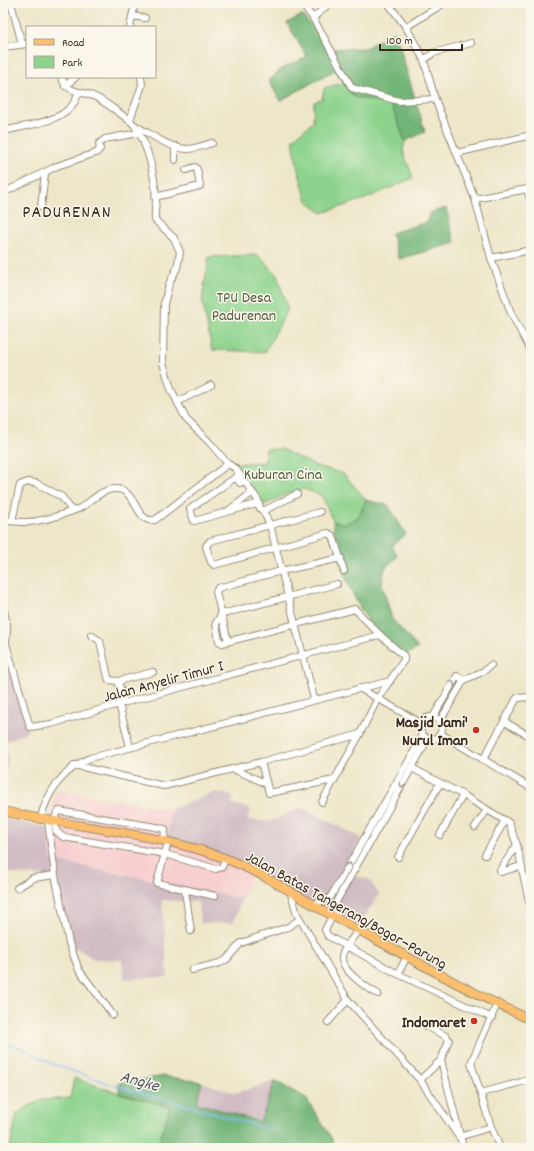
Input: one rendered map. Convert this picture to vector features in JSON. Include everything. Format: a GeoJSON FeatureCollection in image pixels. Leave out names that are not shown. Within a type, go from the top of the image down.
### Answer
{"type":"FeatureCollection","features":[{"type":"Feature","properties":{"kind":"main road","name":"Jalan Batas Tangerang/Bogor–Parung"},"geometry":{"type":"LineString","coordinates":[[3,811],[47,821],[166,841],[226,859],[264,876],[290,890],[335,917],[359,929],[406,958],[530,1019]]}},
{"type":"Feature","properties":{"kind":"street"},"geometry":{"type":"LineString","coordinates":[[130,26],[135,3]]}},
{"type":"Feature","properties":{"kind":"street"},"geometry":{"type":"LineString","coordinates":[[301,3],[313,18],[352,88],[399,101],[435,99]]}},
{"type":"Feature","properties":{"kind":"street"},"geometry":{"type":"LineString","coordinates":[[313,18],[330,3]]}},
{"type":"Feature","properties":{"kind":"street"},"geometry":{"type":"LineString","coordinates":[[388,3],[406,27],[424,60],[444,124],[458,153],[475,199],[491,258],[511,313],[530,347]]}},
{"type":"Feature","properties":{"kind":"street"},"geometry":{"type":"LineString","coordinates":[[406,27],[444,3]]}},
{"type":"Feature","properties":{"kind":"street"},"geometry":{"type":"LineString","coordinates":[[3,47],[25,44],[12,7]]}},
{"type":"Feature","properties":{"kind":"street"},"geometry":{"type":"LineString","coordinates":[[132,16],[145,18]]}},
{"type":"Feature","properties":{"kind":"street"},"geometry":{"type":"LineString","coordinates":[[424,60],[433,53],[471,43]]}},
{"type":"Feature","properties":{"kind":"street"},"geometry":{"type":"LineString","coordinates":[[61,78],[65,86],[78,93],[96,97],[122,117],[164,143],[188,149],[212,143]]}},
{"type":"Feature","properties":{"kind":"street"},"geometry":{"type":"LineString","coordinates":[[65,86],[75,78]]}},
{"type":"Feature","properties":{"kind":"street"},"geometry":{"type":"LineString","coordinates":[[141,78],[142,85],[132,123],[139,133],[147,153],[156,196],[155,220],[174,238],[180,252],[178,268],[166,293],[163,314],[163,363],[169,385],[186,419],[210,442],[228,464],[235,468],[258,500],[260,508]]}},
{"type":"Feature","properties":{"kind":"street"},"geometry":{"type":"LineString","coordinates":[[3,131],[38,122],[64,113],[73,107],[78,93]]}},
{"type":"Feature","properties":{"kind":"street"},"geometry":{"type":"LineString","coordinates":[[3,193],[57,166],[96,153],[100,149],[99,144],[105,138],[139,133]]}},
{"type":"Feature","properties":{"kind":"street"},"geometry":{"type":"LineString","coordinates":[[458,153],[531,135]]}},
{"type":"Feature","properties":{"kind":"street"},"geometry":{"type":"LineString","coordinates":[[175,160],[176,146]]}},
{"type":"Feature","properties":{"kind":"street"},"geometry":{"type":"LineString","coordinates":[[156,196],[200,186],[197,169],[186,170]]}},
{"type":"Feature","properties":{"kind":"street"},"geometry":{"type":"LineString","coordinates":[[41,207],[45,173]]}},
{"type":"Feature","properties":{"kind":"street"},"geometry":{"type":"LineString","coordinates":[[475,199],[527,189],[531,202]]}},
{"type":"Feature","properties":{"kind":"street"},"geometry":{"type":"LineString","coordinates":[[491,258],[531,250]]}},
{"type":"Feature","properties":{"kind":"street"},"geometry":{"type":"LineString","coordinates":[[177,402],[211,385]]}},
{"type":"Feature","properties":{"kind":"street"},"geometry":{"type":"LineString","coordinates":[[3,521],[27,522],[51,518],[80,508],[109,489],[117,488],[127,492],[146,519],[155,520],[228,464]]}},
{"type":"Feature","properties":{"kind":"street"},"geometry":{"type":"LineString","coordinates":[[297,494],[260,508],[224,513],[195,521],[190,511],[236,477],[260,508],[270,525],[314,699]]}},
{"type":"Feature","properties":{"kind":"street"},"geometry":{"type":"LineString","coordinates":[[12,521],[20,485],[28,482],[36,483],[46,490],[58,495],[72,511]]}},
{"type":"Feature","properties":{"kind":"street"},"geometry":{"type":"LineString","coordinates":[[224,513],[250,495]]}},
{"type":"Feature","properties":{"kind":"street"},"geometry":{"type":"LineString","coordinates":[[320,512],[208,542],[206,546],[211,562],[214,565],[330,533],[333,536],[344,571]]}},
{"type":"Feature","properties":{"kind":"street"},"geometry":{"type":"LineString","coordinates":[[228,641],[216,592],[218,588],[281,571],[341,558]]}},
{"type":"Feature","properties":{"kind":"street"},"geometry":{"type":"LineString","coordinates":[[322,802],[360,734],[378,698],[405,658],[403,654],[380,635],[355,609],[220,643],[216,623],[222,614],[337,584]]}},
{"type":"Feature","properties":{"kind":"street"},"geometry":{"type":"LineString","coordinates":[[3,606],[4,615]]}},
{"type":"Feature","properties":{"kind":"street","name":"Jalan Anyelir Timur I"},"geometry":{"type":"LineString","coordinates":[[4,615],[7,625],[6,644],[30,727],[51,724],[380,635]]}},
{"type":"Feature","properties":{"kind":"street"},"geometry":{"type":"LineString","coordinates":[[91,636],[100,641],[110,680],[118,681],[153,672]]}},
{"type":"Feature","properties":{"kind":"street"},"geometry":{"type":"LineString","coordinates":[[440,721],[464,680],[484,671],[491,665]]}},
{"type":"Feature","properties":{"kind":"street"},"geometry":{"type":"LineString","coordinates":[[433,717],[456,676],[464,680]]}},
{"type":"Feature","properties":{"kind":"street"},"geometry":{"type":"LineString","coordinates":[[118,681],[130,747]]}},
{"type":"Feature","properties":{"kind":"street"},"geometry":{"type":"LineString","coordinates":[[113,1015],[79,970],[69,943],[55,875],[47,821],[50,793],[74,765],[90,758],[249,718],[314,699],[390,681]]}},
{"type":"Feature","properties":{"kind":"street"},"geometry":{"type":"LineString","coordinates":[[359,688],[421,723]]}},
{"type":"Feature","properties":{"kind":"street"},"geometry":{"type":"LineString","coordinates":[[522,697],[531,702]]}},
{"type":"Feature","properties":{"kind":"street"},"geometry":{"type":"LineString","coordinates":[[483,760],[517,698],[531,697]]}},
{"type":"Feature","properties":{"kind":"street"},"geometry":{"type":"LineString","coordinates":[[433,717],[440,721],[443,730],[435,739],[426,737],[420,730],[421,723],[426,718],[433,717]]}},
{"type":"Feature","properties":{"kind":"street"},"geometry":{"type":"LineString","coordinates":[[505,722],[531,738]]}},
{"type":"Feature","properties":{"kind":"street"},"geometry":{"type":"LineString","coordinates":[[74,765],[164,786],[261,762],[360,734]]}},
{"type":"Feature","properties":{"kind":"street"},"geometry":{"type":"LineString","coordinates":[[441,734],[531,788]]}},
{"type":"Feature","properties":{"kind":"street"},"geometry":{"type":"LineString","coordinates":[[426,737],[412,768],[336,902],[335,917],[325,930],[326,934],[398,974],[492,1018]]}},
{"type":"Feature","properties":{"kind":"street"},"geometry":{"type":"LineString","coordinates":[[314,904],[330,898],[426,737]]}},
{"type":"Feature","properties":{"kind":"street"},"geometry":{"type":"LineString","coordinates":[[261,762],[268,791],[273,793],[334,780]]}},
{"type":"Feature","properties":{"kind":"street"},"geometry":{"type":"LineString","coordinates":[[412,768],[505,820],[512,827],[529,901]]}},
{"type":"Feature","properties":{"kind":"street"},"geometry":{"type":"LineString","coordinates":[[233,769],[265,783]]}},
{"type":"Feature","properties":{"kind":"street"},"geometry":{"type":"LineString","coordinates":[[398,857],[440,784]]}},
{"type":"Feature","properties":{"kind":"street"},"geometry":{"type":"LineString","coordinates":[[440,835],[463,796]]}},
{"type":"Feature","properties":{"kind":"street"},"geometry":{"type":"LineString","coordinates":[[475,827],[487,810]]}},
{"type":"Feature","properties":{"kind":"street"},"geometry":{"type":"LineString","coordinates":[[47,821],[59,811],[164,828],[166,841],[165,854],[157,883],[215,896]]}},
{"type":"Feature","properties":{"kind":"street"},"geometry":{"type":"LineString","coordinates":[[486,855],[505,820]]}},
{"type":"Feature","properties":{"kind":"street"},"geometry":{"type":"LineString","coordinates":[[47,821],[63,837],[165,854],[216,869],[222,867],[226,859]]}},
{"type":"Feature","properties":{"kind":"street"},"geometry":{"type":"LineString","coordinates":[[517,845],[500,870],[501,872],[522,866]]}},
{"type":"Feature","properties":{"kind":"street"},"geometry":{"type":"LineString","coordinates":[[17,888],[33,878],[55,875]]}},
{"type":"Feature","properties":{"kind":"street"},"geometry":{"type":"LineString","coordinates":[[185,890],[191,931]]}},
{"type":"Feature","properties":{"kind":"street"},"geometry":{"type":"LineString","coordinates":[[290,890],[300,919],[348,1000],[420,1080],[459,1137]]}},
{"type":"Feature","properties":{"kind":"street"},"geometry":{"type":"LineString","coordinates":[[521,895],[527,891]]}},
{"type":"Feature","properties":{"kind":"street"},"geometry":{"type":"LineString","coordinates":[[330,898],[336,902]]}},
{"type":"Feature","properties":{"kind":"street"},"geometry":{"type":"LineString","coordinates":[[192,970],[220,964],[226,960],[241,942],[288,927],[300,919]]}},
{"type":"Feature","properties":{"kind":"street"},"geometry":{"type":"LineString","coordinates":[[359,929],[342,957],[346,968],[368,988],[378,994]]}},
{"type":"Feature","properties":{"kind":"street"},"geometry":{"type":"LineString","coordinates":[[398,974],[406,958]]}},
{"type":"Feature","properties":{"kind":"street"},"geometry":{"type":"LineString","coordinates":[[328,1022],[348,1000]]}},
{"type":"Feature","properties":{"kind":"street"},"geometry":{"type":"LineString","coordinates":[[497,1004],[472,1063],[491,1127],[500,1148]]}},
{"type":"Feature","properties":{"kind":"street"},"geometry":{"type":"LineString","coordinates":[[420,1080],[441,1060],[449,1039],[426,1026]]}},
{"type":"Feature","properties":{"kind":"street"},"geometry":{"type":"LineString","coordinates":[[441,1060],[459,1137],[463,1148]]}},
{"type":"Feature","properties":{"kind":"street"},"geometry":{"type":"LineString","coordinates":[[481,1093],[525,1081],[531,1082]]}},
{"type":"Feature","properties":{"kind":"street"},"geometry":{"type":"LineString","coordinates":[[459,1137],[491,1127]]}},
{"type":"Feature","properties":{"kind":"shaded area"},"geometry":{"type":"Polygon","coordinates":[[[3,651],[5,651],[28,731],[5,742],[8,762],[3,779],[3,651]]]}},
{"type":"Feature","properties":{"kind":"shaded area"},"geometry":{"type":"Polygon","coordinates":[[[55,790],[172,809],[166,842],[252,871],[242,898],[51,860],[48,828],[55,790]]]}},
{"type":"Feature","properties":{"kind":"shaded area"},"geometry":{"type":"Polygon","coordinates":[[[216,792],[233,796],[232,804],[251,809],[247,820],[272,821],[301,807],[361,838],[341,874],[369,879],[379,894],[358,927],[252,871],[166,842],[172,809],[216,792]]]}},
{"type":"Feature","properties":{"kind":"shaded area"},"geometry":{"type":"Polygon","coordinates":[[[3,818],[48,828],[51,860],[242,898],[233,923],[200,923],[198,902],[162,900],[168,977],[124,979],[122,960],[94,959],[70,944],[56,877],[3,872],[3,818]]]}},
{"type":"Feature","properties":{"kind":"shaded area"},"geometry":{"type":"Polygon","coordinates":[[[275,1081],[260,1122],[196,1103],[202,1082],[235,1093],[275,1081]]]}},
{"type":"Feature","properties":{"kind":"green space"},"geometry":{"type":"Polygon","coordinates":[[[302,15],[333,49],[365,48],[395,31],[425,132],[405,141],[391,104],[354,97],[335,70],[280,101],[269,81],[281,69],[307,57],[287,23],[302,15]]]}},
{"type":"Feature","properties":{"kind":"green space"},"geometry":{"type":"Polygon","coordinates":[[[343,83],[354,97],[391,104],[405,141],[403,151],[413,178],[365,199],[322,213],[307,201],[297,166],[293,139],[313,122],[314,102],[322,99],[324,88],[343,83]]]}},
{"type":"Feature","properties":{"kind":"green space"},"geometry":{"type":"Polygon","coordinates":[[[446,208],[455,243],[399,259],[391,233],[427,222],[429,213],[446,208]]]}},
{"type":"Feature","properties":{"kind":"green space","name":"TPU Desa Padurenan"},"geometry":{"type":"Polygon","coordinates":[[[258,255],[277,275],[288,309],[265,352],[212,350],[202,300],[209,257],[258,255]]]}},
{"type":"Feature","properties":{"kind":"green space","name":"Kuburan Cina"},"geometry":{"type":"Polygon","coordinates":[[[266,449],[281,449],[316,466],[344,474],[366,500],[359,516],[345,524],[333,521],[322,496],[304,489],[286,494],[260,507],[228,464],[265,462],[266,449]]]}},
{"type":"Feature","properties":{"kind":"green space"},"geometry":{"type":"Polygon","coordinates":[[[366,500],[388,505],[406,534],[392,546],[398,556],[385,568],[382,584],[392,619],[418,648],[405,656],[379,633],[363,613],[350,588],[337,548],[333,521],[345,524],[359,516],[366,500]]]}},
{"type":"Feature","properties":{"kind":"green space"},"geometry":{"type":"Polygon","coordinates":[[[164,1076],[202,1082],[197,1103],[260,1122],[275,1081],[306,1098],[332,1139],[333,1148],[157,1148],[170,1107],[119,1093],[119,1083],[164,1076]]]}},
{"type":"Feature","properties":{"kind":"green space"},"geometry":{"type":"Polygon","coordinates":[[[74,1078],[119,1093],[170,1107],[157,1148],[10,1148],[17,1113],[41,1100],[70,1098],[74,1078]]]}},
{"type":"Feature","properties":{"kind":"waterway","name":"Angke"},"geometry":{"type":"LineString","coordinates":[[3,1043],[19,1047],[55,1065],[110,1084],[273,1130]]}},
{"type":"Feature","properties":{"kind":"place","name":"Masjid Jami' Nurul Iman"},"geometry":{"type":"Point","coordinates":[476,730]}},
{"type":"Feature","properties":{"kind":"place","name":"Indomaret"},"geometry":{"type":"Point","coordinates":[474,1021]}},
{"type":"Feature","properties":{"kind":"district","name":"PADURENAN"},"geometry":{"type":"Point","coordinates":[67,211]}}]}
